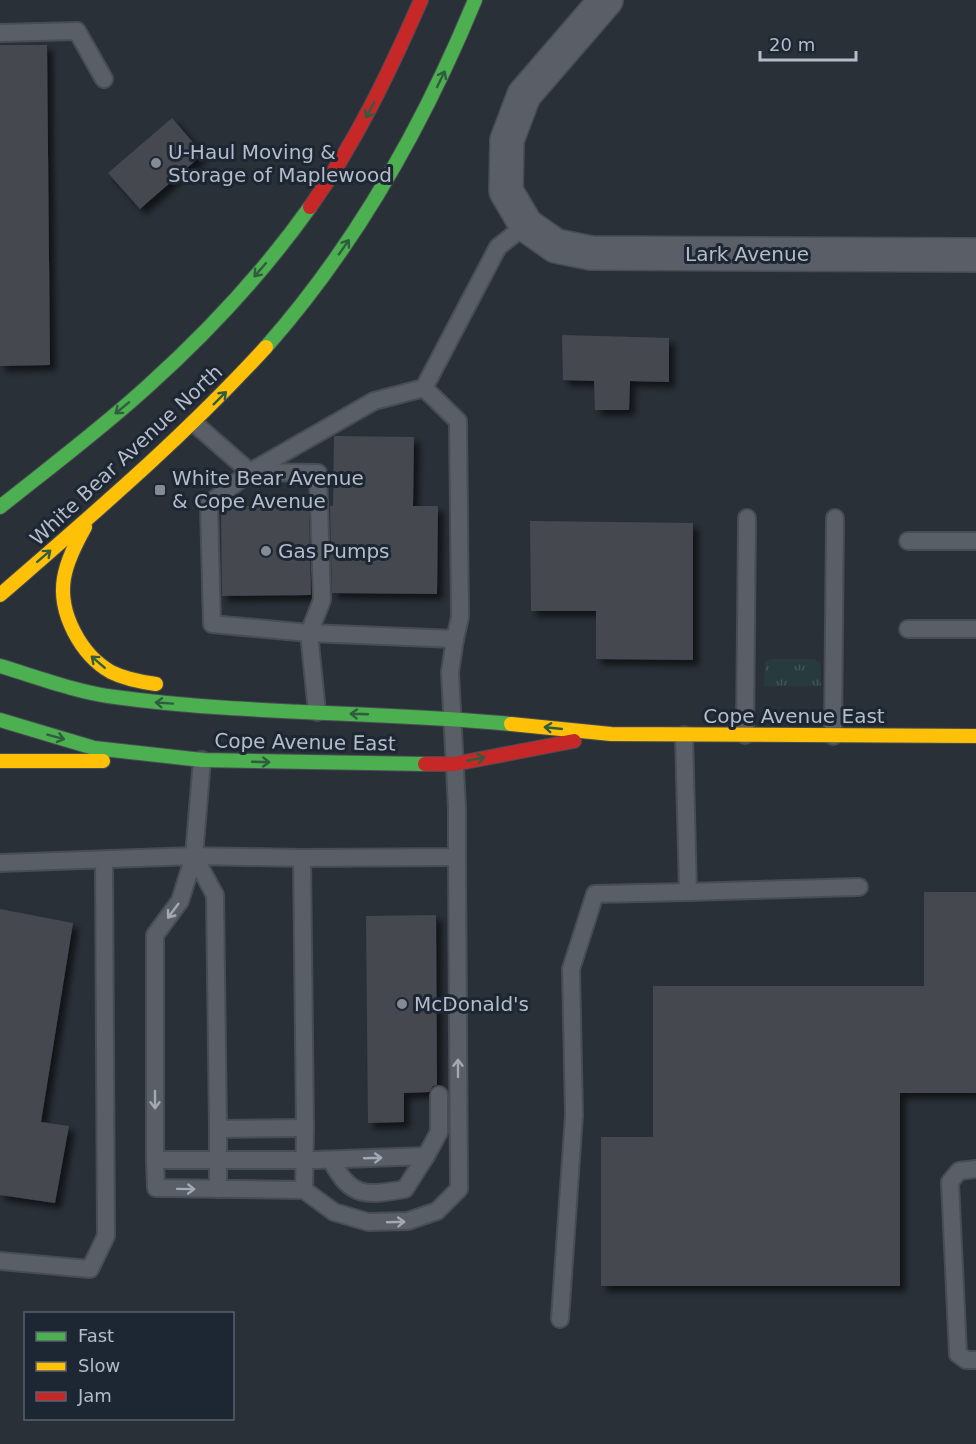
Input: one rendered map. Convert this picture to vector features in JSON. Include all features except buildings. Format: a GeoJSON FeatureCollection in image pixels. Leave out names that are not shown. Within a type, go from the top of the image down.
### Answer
{"type":"FeatureCollection","features":[{"type":"Feature","properties":{"kind":"main road","name":"White Bear Avenue North"},"geometry":{"type":"LineString","coordinates":[[4,498],[147,387],[225,310],[290,234],[362,125],[397,56],[421,0]]}},
{"type":"Feature","properties":{"kind":"main road","name":"White Bear Avenue North"},"geometry":{"type":"LineString","coordinates":[[0,595],[194,423],[231,387],[307,298],[382,190],[428,105],[475,0]]}},
{"type":"Feature","properties":{"kind":"main road"},"geometry":{"type":"LineString","coordinates":[[92,514],[71,555],[64,578],[64,597],[70,622],[82,645],[101,666],[128,678],[166,686]]}},
{"type":"Feature","properties":{"kind":"main road","name":"Cope Avenue East"},"geometry":{"type":"LineString","coordinates":[[0,666],[69,687],[113,697],[155,702],[451,717],[611,734],[976,736]]}},
{"type":"Feature","properties":{"kind":"main road"},"geometry":{"type":"LineString","coordinates":[[201,692],[317,712]]}},
{"type":"Feature","properties":{"kind":"main road","name":"Cope Avenue East"},"geometry":{"type":"LineString","coordinates":[[0,720],[94,748],[202,760],[454,764],[611,734]]}},
{"type":"Feature","properties":{"kind":"main road"},"geometry":{"type":"LineString","coordinates":[[0,761],[202,760]]}},
{"type":"Feature","properties":{"kind":"street"},"geometry":{"type":"LineString","coordinates":[[526,225],[506,191],[507,140],[524,95],[606,0]]}},
{"type":"Feature","properties":{"kind":"street","name":"Lark Avenue"},"geometry":{"type":"LineString","coordinates":[[526,225],[556,246],[591,253],[976,255]]}},
{"type":"Feature","properties":{"kind":"lane"},"geometry":{"type":"LineString","coordinates":[[0,33],[77,32],[104,79]]}},
{"type":"Feature","properties":{"kind":"lane"},"geometry":{"type":"LineString","coordinates":[[455,639],[309,633],[212,624],[209,504],[250,472],[374,401],[424,388],[498,248],[526,225]]}},
{"type":"Feature","properties":{"kind":"lane"},"geometry":{"type":"LineString","coordinates":[[202,760],[194,856],[180,901],[155,935],[156,1188],[304,1190],[334,1212],[368,1222],[408,1221],[437,1211],[459,1189],[457,808],[450,672],[460,617],[458,421],[424,388]]}},
{"type":"Feature","properties":{"kind":"lane"},"geometry":{"type":"LineString","coordinates":[[194,423],[250,472],[318,473],[322,600],[309,633],[317,712]]}},
{"type":"Feature","properties":{"kind":"lane"},"geometry":{"type":"LineString","coordinates":[[745,735],[747,518]]}},
{"type":"Feature","properties":{"kind":"lane"},"geometry":{"type":"LineString","coordinates":[[833,736],[835,518]]}},
{"type":"Feature","properties":{"kind":"lane"},"geometry":{"type":"LineString","coordinates":[[908,541],[976,541]]}},
{"type":"Feature","properties":{"kind":"lane"},"geometry":{"type":"LineString","coordinates":[[908,628],[976,629]]}},
{"type":"Feature","properties":{"kind":"lane"},"geometry":{"type":"LineString","coordinates":[[684,735],[688,892]]}},
{"type":"Feature","properties":{"kind":"lane"},"geometry":{"type":"LineString","coordinates":[[0,863],[194,856],[457,857]]}},
{"type":"Feature","properties":{"kind":"lane"},"geometry":{"type":"LineString","coordinates":[[194,856],[215,895],[218,1189]]}},
{"type":"Feature","properties":{"kind":"lane"},"geometry":{"type":"LineString","coordinates":[[302,858],[304,1190]]}},
{"type":"Feature","properties":{"kind":"lane"},"geometry":{"type":"LineString","coordinates":[[0,1261],[90,1269],[106,1236],[104,861]]}},
{"type":"Feature","properties":{"kind":"lane"},"geometry":{"type":"LineString","coordinates":[[560,1319],[574,1115],[571,969],[595,894],[860,887]]}},
{"type":"Feature","properties":{"kind":"lane"},"geometry":{"type":"LineString","coordinates":[[331,1160],[341,1179],[354,1190],[376,1194],[405,1189],[439,1132],[439,1095]]}},
{"type":"Feature","properties":{"kind":"lane"},"geometry":{"type":"LineString","coordinates":[[218,1129],[305,1128]]}},
{"type":"Feature","properties":{"kind":"lane"},"geometry":{"type":"LineString","coordinates":[[155,1160],[331,1160],[426,1156]]}},
{"type":"Feature","properties":{"kind":"lane"},"geometry":{"type":"LineString","coordinates":[[976,1169],[959,1172],[950,1182],[958,1354],[966,1360],[976,1360]]}},
{"type":"Feature","properties":{"kind":"green space"},"geometry":{"type":"Polygon","coordinates":[[[771,659],[818,661],[821,666],[821,686],[764,686],[765,662],[771,659]]]}},
{"type":"Feature","properties":{"kind":"traffic: fast"},"geometry":{"type":"LineString","coordinates":[[266,347],[330,267],[385,182],[433,93],[475,0]]}},
{"type":"Feature","properties":{"kind":"traffic: fast"},"geometry":{"type":"LineString","coordinates":[[0,507],[112,417],[192,345],[254,278],[310,207]]}},
{"type":"Feature","properties":{"kind":"traffic: fast"},"geometry":{"type":"LineString","coordinates":[[0,666],[86,692],[164,703],[511,724]]}},
{"type":"Feature","properties":{"kind":"traffic: fast"},"geometry":{"type":"LineString","coordinates":[[0,720],[94,748],[202,760],[425,764]]}},
{"type":"Feature","properties":{"kind":"traffic: slow"},"geometry":{"type":"LineString","coordinates":[[0,595],[170,444],[266,347]]}},
{"type":"Feature","properties":{"kind":"traffic: slow"},"geometry":{"type":"LineString","coordinates":[[85,527],[65,571],[63,591],[68,619],[81,644],[100,665],[122,677],[156,684]]}},
{"type":"Feature","properties":{"kind":"traffic: slow"},"geometry":{"type":"LineString","coordinates":[[511,724],[611,734],[976,736]]}},
{"type":"Feature","properties":{"kind":"traffic: slow"},"geometry":{"type":"LineString","coordinates":[[0,761],[103,761]]}},
{"type":"Feature","properties":{"kind":"traffic: jam"},"geometry":{"type":"LineString","coordinates":[[310,207],[342,158],[371,106],[421,0]]}},
{"type":"Feature","properties":{"kind":"traffic: jam"},"geometry":{"type":"LineString","coordinates":[[425,764],[454,764],[574,741]]}},
{"type":"Feature","properties":{"kind":"place","name":"U-Haul Moving & Storage of Maplewood"},"geometry":{"type":"Point","coordinates":[156,163]}},
{"type":"Feature","properties":{"kind":"place","name":"White Bear Avenue & Cope Avenue"},"geometry":{"type":"Point","coordinates":[160,490]}},
{"type":"Feature","properties":{"kind":"place","name":"Gas Pumps"},"geometry":{"type":"Point","coordinates":[266,551]}},
{"type":"Feature","properties":{"kind":"place","name":"McDonald's"},"geometry":{"type":"Point","coordinates":[402,1004]}}]}
